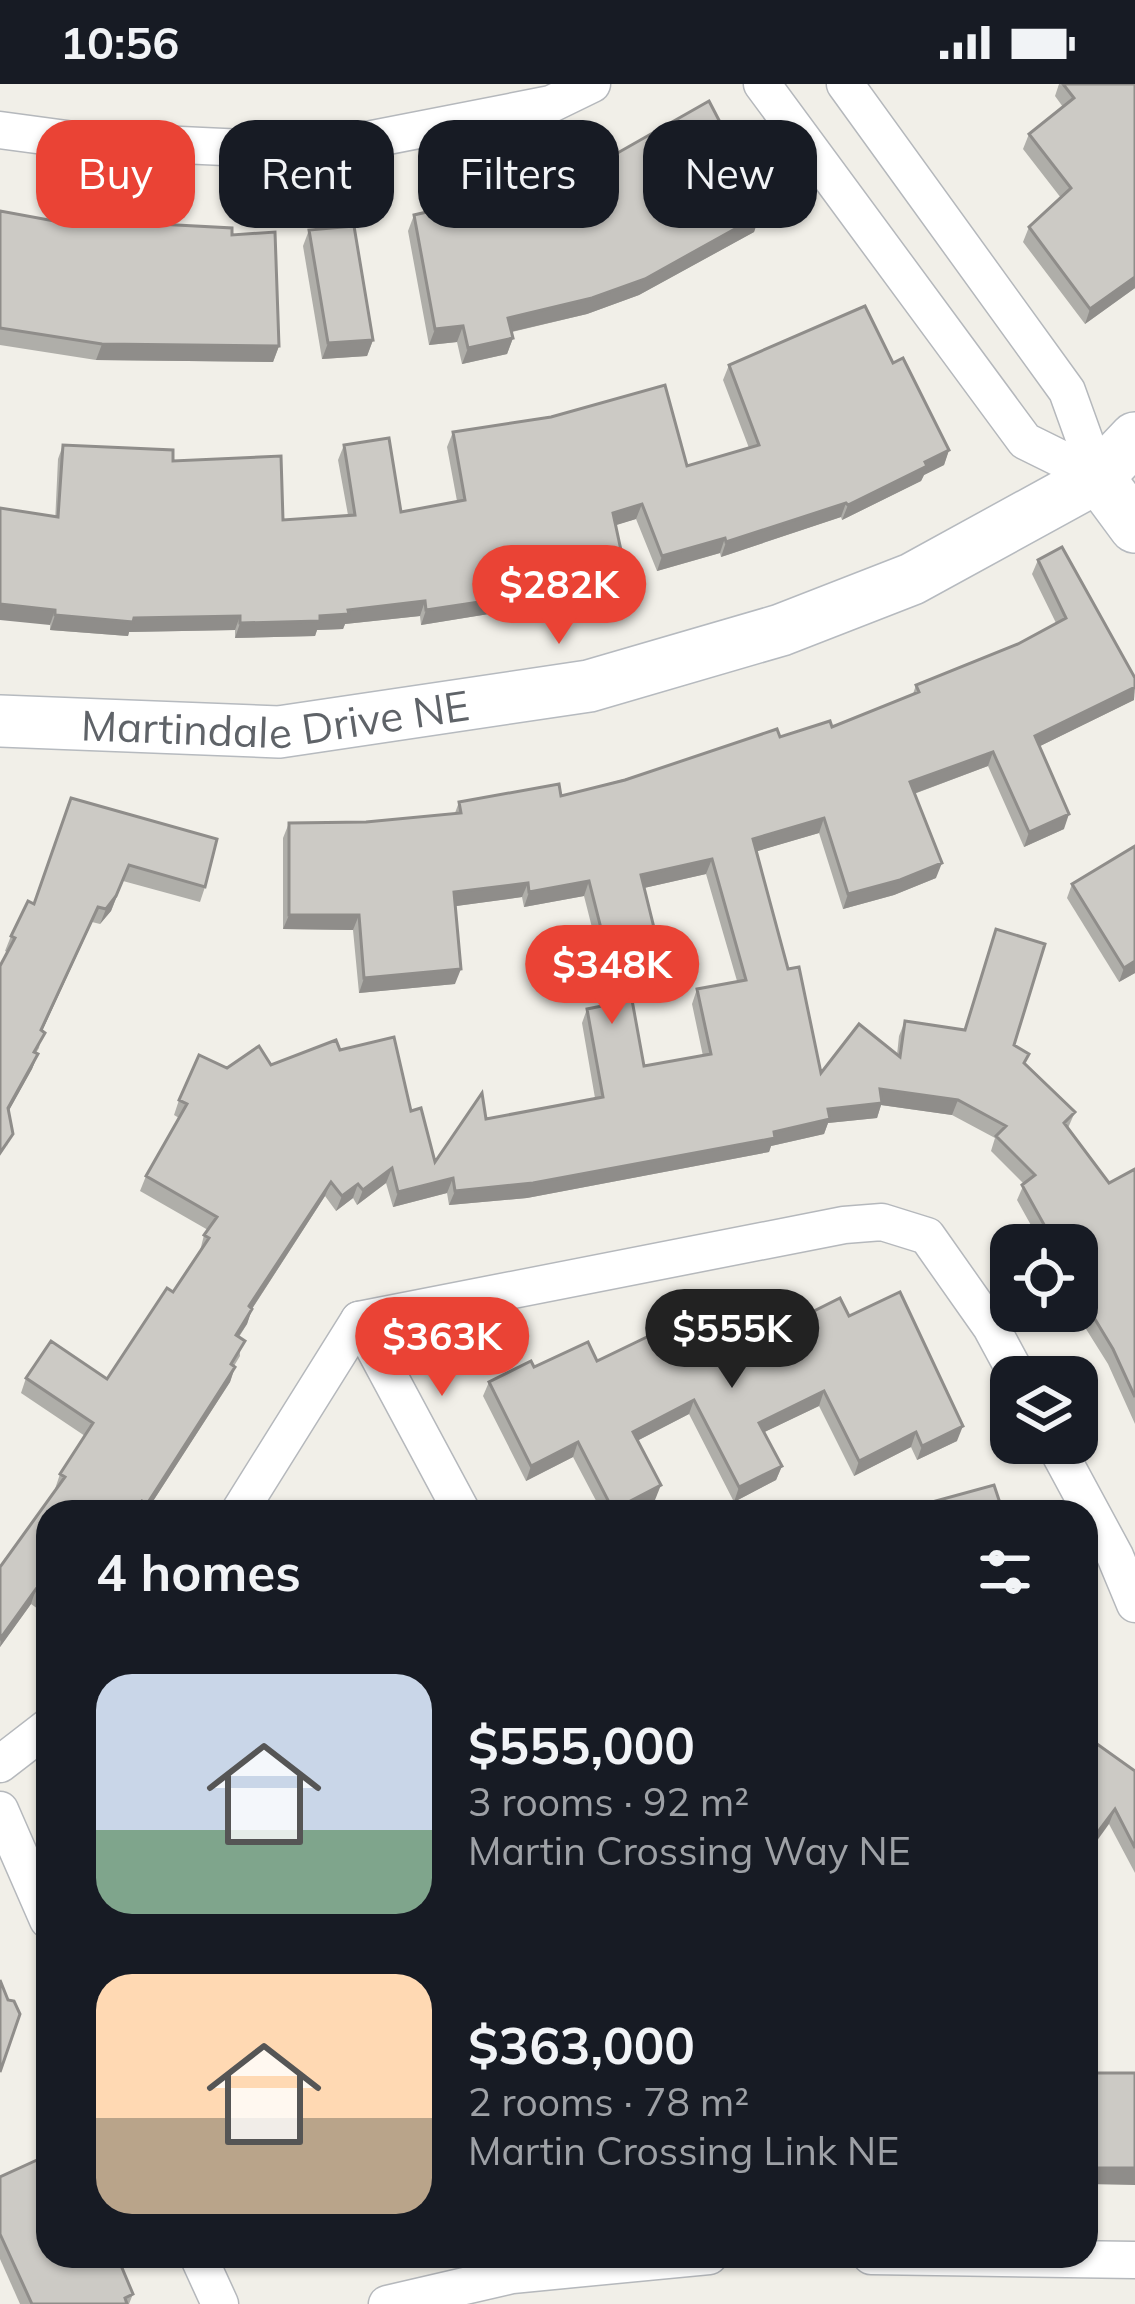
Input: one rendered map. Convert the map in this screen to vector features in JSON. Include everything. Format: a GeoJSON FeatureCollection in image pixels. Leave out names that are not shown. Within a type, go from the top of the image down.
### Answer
{"type":"FeatureCollection","features":[{"type":"Feature","properties":{"kind":"street"},"geometry":{"type":"LineString","coordinates":[[0,130],[74,140],[311,151],[550,104],[592,84]]}},
{"type":"Feature","properties":{"kind":"street"},"geometry":{"type":"LineString","coordinates":[[762,84],[1024,441],[1098,478]]}},
{"type":"Feature","properties":{"kind":"street"},"geometry":{"type":"LineString","coordinates":[[845,84],[1067,391],[1098,478],[1135,527]]}},
{"type":"Feature","properties":{"kind":"street","name":"Martindale Drive NE"},"geometry":{"type":"LineString","coordinates":[[0,721],[279,732],[589,686],[781,630],[912,578],[1098,478],[1135,439]]}},
{"type":"Feature","properties":{"kind":"street"},"geometry":{"type":"LineString","coordinates":[[246,1500],[359,1320],[844,1225],[882,1222],[927,1236],[1007,1356]]}},
{"type":"Feature","properties":{"kind":"street"},"geometry":{"type":"LineString","coordinates":[[359,1320],[456,1500]]}},
{"type":"Feature","properties":{"kind":"street"},"geometry":{"type":"LineString","coordinates":[[1065,1464],[1085,1500]]}},
{"type":"Feature","properties":{"kind":"street"},"geometry":{"type":"LineString","coordinates":[[1098,1525],[1135,1604]]}},
{"type":"Feature","properties":{"kind":"street"},"geometry":{"type":"LineString","coordinates":[[0,1765],[36,1736]]}},
{"type":"Feature","properties":{"kind":"street"},"geometry":{"type":"LineString","coordinates":[[0,1810],[36,1892]]}},
{"type":"Feature","properties":{"kind":"street"},"geometry":{"type":"LineString","coordinates":[[1098,2259],[1135,2260]]}},
{"type":"Feature","properties":{"kind":"street"},"geometry":{"type":"LineString","coordinates":[[204,2268],[220,2304]]}},
{"type":"Feature","properties":{"kind":"street"},"geometry":{"type":"LineString","coordinates":[[387,2304],[512,2275],[585,2268]]}},
{"type":"Feature","properties":{"kind":"building"},"geometry":{"type":"Polygon","coordinates":[[[1063,84],[1135,84],[1135,277],[1090,309],[1029,227],[1071,188],[1029,134],[1074,98],[1063,84]]]}},
{"type":"Feature","properties":{"kind":"building"},"geometry":{"type":"Polygon","coordinates":[[[709,101],[719,120],[676,120],[709,101]]]}},
{"type":"Feature","properties":{"kind":"building"},"geometry":{"type":"Polygon","coordinates":[[[643,139],[643,228],[737,228],[645,279],[592,298],[508,318],[513,338],[468,348],[463,326],[435,329],[414,215],[418,214],[418,228],[619,228],[619,152],[643,139]]]}},
{"type":"Feature","properties":{"kind":"building"},"geometry":{"type":"Polygon","coordinates":[[[0,211],[36,218],[36,228],[195,226],[232,228],[232,235],[275,232],[279,346],[102,344],[0,328],[0,211]]]}},
{"type":"Feature","properties":{"kind":"building"},"geometry":{"type":"Polygon","coordinates":[[[354,228],[373,340],[328,343],[309,230],[354,228]]]}},
{"type":"Feature","properties":{"kind":"building"},"geometry":{"type":"Polygon","coordinates":[[[865,306],[893,363],[903,358],[949,450],[848,505],[662,556],[642,504],[613,513],[625,569],[506,598],[426,610],[425,601],[348,610],[349,614],[320,616],[320,621],[240,623],[240,616],[134,618],[133,622],[0,604],[0,508],[58,517],[63,445],[173,450],[173,461],[281,456],[283,520],[355,515],[344,445],[389,438],[401,512],[465,500],[453,432],[551,417],[665,385],[687,466],[759,445],[729,365],[865,306]]]}},
{"type":"Feature","properties":{"kind":"building"},"geometry":{"type":"Polygon","coordinates":[[[1062,547],[1135,678],[1135,687],[1035,736],[1069,814],[1029,832],[993,752],[910,782],[942,863],[900,880],[848,894],[824,818],[753,839],[788,969],[799,967],[821,1073],[859,1024],[900,1057],[905,1021],[965,1030],[996,929],[1045,944],[1014,1045],[1029,1054],[1024,1063],[1075,1112],[1064,1123],[1109,1183],[1135,1169],[1135,1397],[1098,1324],[1098,1224],[1044,1224],[1022,1185],[1035,1175],[996,1136],[1006,1126],[958,1100],[880,1089],[882,1103],[828,1109],[830,1119],[774,1132],[775,1138],[533,1183],[455,1191],[453,1178],[398,1192],[392,1168],[363,1190],[358,1184],[342,1196],[331,1182],[249,1306],[252,1309],[236,1335],[245,1341],[231,1364],[235,1367],[150,1500],[48,1500],[93,1423],[26,1378],[51,1341],[107,1379],[167,1288],[173,1292],[209,1238],[204,1235],[217,1217],[146,1176],[187,1104],[179,1100],[199,1055],[227,1068],[259,1046],[271,1065],[336,1040],[340,1050],[394,1037],[411,1111],[421,1108],[435,1162],[482,1093],[486,1119],[603,1097],[587,1009],[632,1000],[644,1066],[711,1054],[697,989],[746,980],[712,859],[641,875],[657,940],[607,952],[589,881],[529,892],[528,883],[454,892],[461,969],[364,978],[359,915],[289,915],[289,823],[461,813],[459,802],[559,784],[561,796],[625,780],[777,729],[780,737],[830,721],[832,727],[919,692],[916,685],[1018,644],[1066,618],[1038,560],[1062,547]]]}},
{"type":"Feature","properties":{"kind":"building"},"geometry":{"type":"Polygon","coordinates":[[[71,798],[217,839],[205,887],[129,865],[116,896],[106,909],[98,907],[41,1030],[45,1033],[34,1052],[38,1054],[8,1108],[13,1134],[0,1153],[0,966],[28,901],[34,904],[71,798]]]}},
{"type":"Feature","properties":{"kind":"building"},"geometry":{"type":"Polygon","coordinates":[[[1135,846],[1135,961],[1124,968],[1072,884],[1135,846]]]}},
{"type":"Feature","properties":{"kind":"building"},"geometry":{"type":"Polygon","coordinates":[[[900,1292],[963,1426],[922,1446],[916,1432],[859,1461],[824,1391],[759,1423],[782,1466],[739,1487],[694,1400],[633,1432],[661,1485],[632,1500],[608,1500],[578,1442],[531,1466],[489,1382],[531,1361],[534,1367],[588,1342],[597,1361],[708,1312],[720,1335],[777,1311],[784,1326],[840,1298],[849,1316],[900,1292]]]}},
{"type":"Feature","properties":{"kind":"building"},"geometry":{"type":"Polygon","coordinates":[[[994,1485],[999,1500],[939,1500],[994,1485]]]}},
{"type":"Feature","properties":{"kind":"building"},"geometry":{"type":"Polygon","coordinates":[[[36,1517],[36,1589],[0,1639],[0,1567],[36,1517]]]}},
{"type":"Feature","properties":{"kind":"building"},"geometry":{"type":"Polygon","coordinates":[[[1098,1745],[1135,1771],[1135,1848],[1115,1809],[1098,1832],[1098,1745]]]}},
{"type":"Feature","properties":{"kind":"building"},"geometry":{"type":"Polygon","coordinates":[[[0,1980],[20,2014],[0,2072],[0,1980]]]}},
{"type":"Feature","properties":{"kind":"building"},"geometry":{"type":"Polygon","coordinates":[[[1098,2073],[1135,2073],[1135,2168],[1098,2168],[1098,2073]]]}},
{"type":"Feature","properties":{"kind":"building"},"geometry":{"type":"Polygon","coordinates":[[[36,2160],[36,2268],[122,2268],[133,2294],[125,2298],[127,2304],[32,2304],[0,2234],[0,2177],[36,2160]]]}}]}
